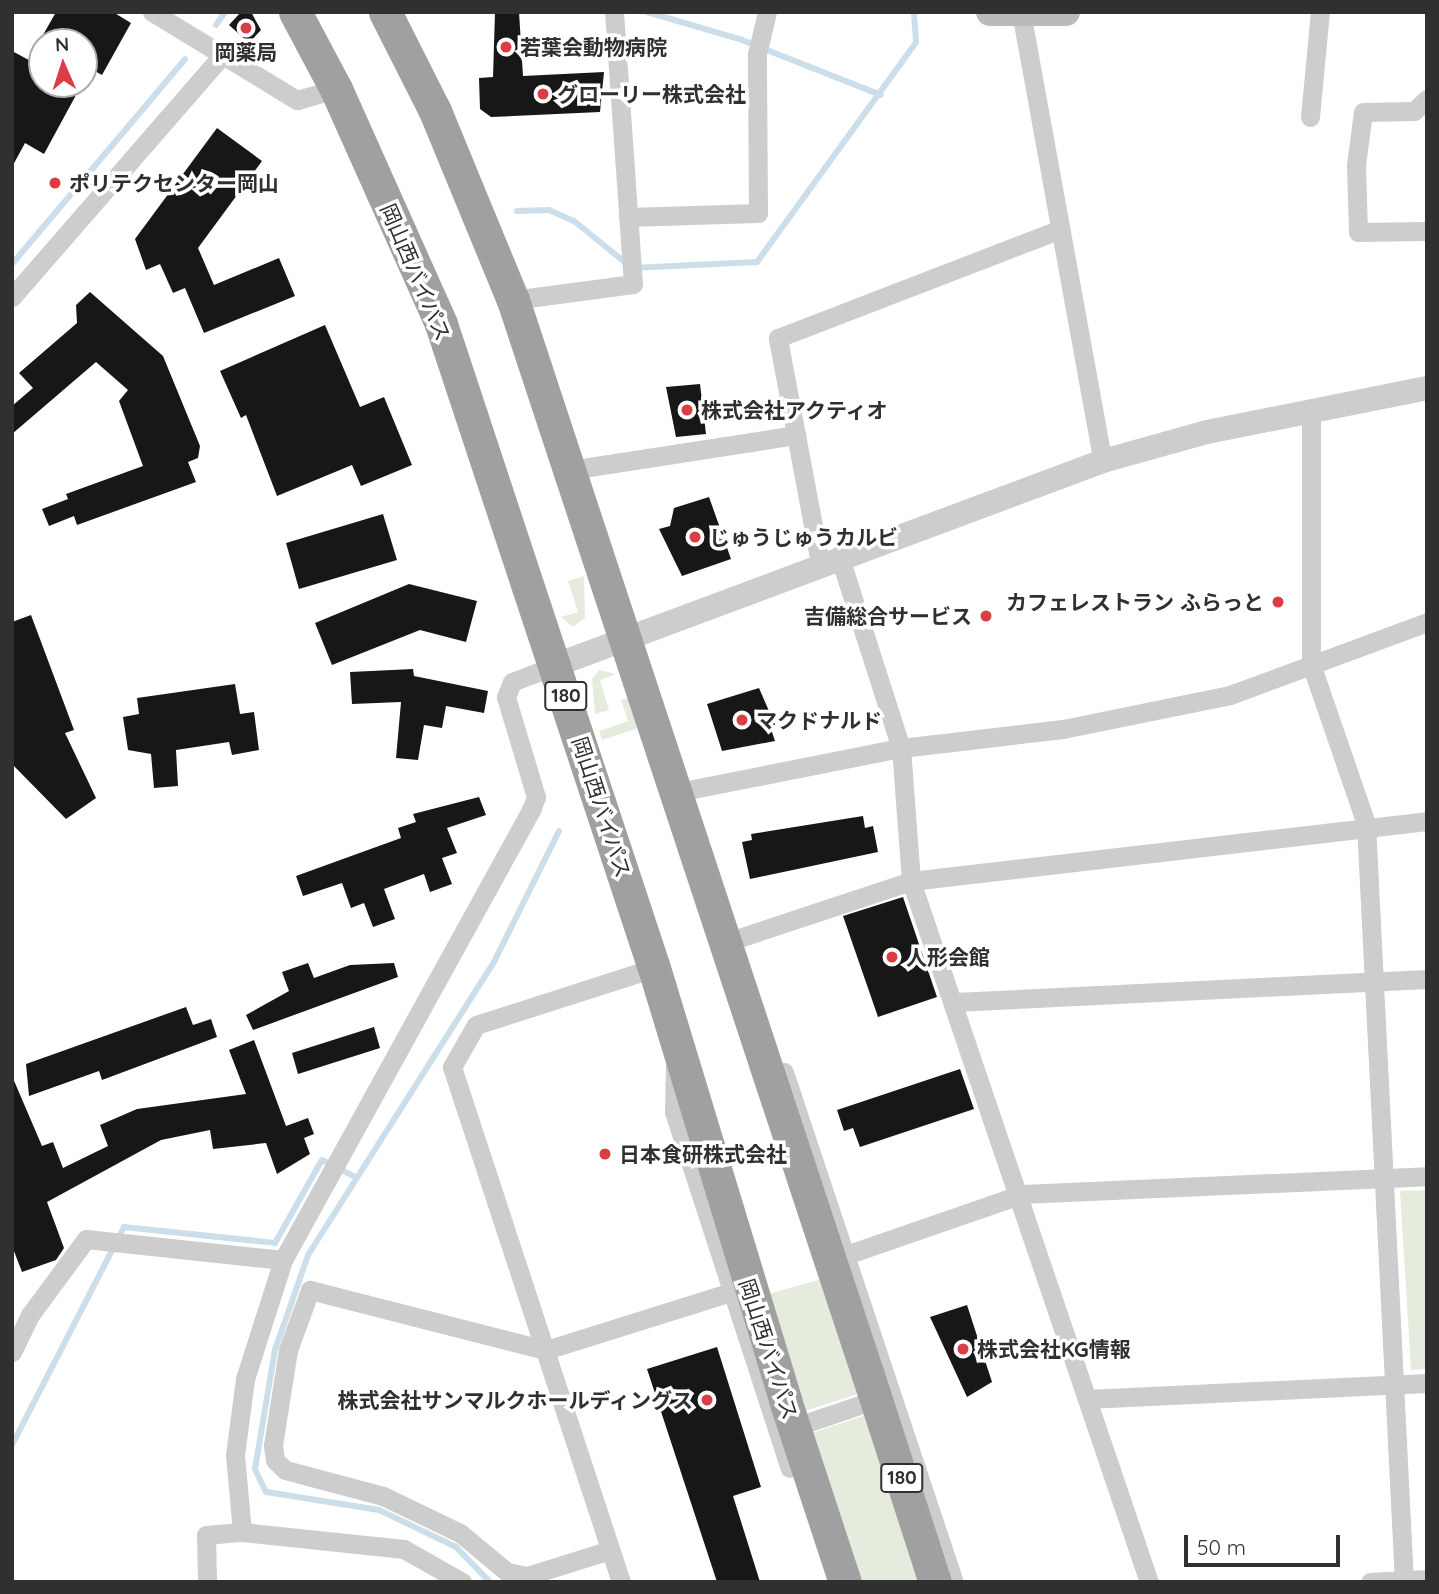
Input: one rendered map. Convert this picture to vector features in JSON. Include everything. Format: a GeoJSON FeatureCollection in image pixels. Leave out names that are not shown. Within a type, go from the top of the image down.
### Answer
{"type":"FeatureCollection","features":[{"type":"Feature","properties":{"kind":"highway","name":"岡山西バイパス"},"geometry":{"type":"LineString","coordinates":[[295,12],[336,89],[441,324],[556,665],[654,968],[676,1052],[845,1582]]}},
{"type":"Feature","properties":{"kind":"highway","name":"180"},"geometry":{"type":"LineString","coordinates":[[385,12],[435,111],[513,300],[751,1014],[881,1384],[935,1582]]}},
{"type":"Feature","properties":{"kind":"main road"},"geometry":{"type":"LineString","coordinates":[[990,12],[1021,15],[1066,12]]}},
{"type":"Feature","properties":{"kind":"street"},"geometry":{"type":"LineString","coordinates":[[152,12],[225,52],[297,100],[336,89]]}},
{"type":"Feature","properties":{"kind":"street"},"geometry":{"type":"LineString","coordinates":[[513,300],[633,284],[614,12]]}},
{"type":"Feature","properties":{"kind":"street"},"geometry":{"type":"LineString","coordinates":[[628,217],[758,213],[758,47],[767,12]]}},
{"type":"Feature","properties":{"kind":"street"},"geometry":{"type":"LineString","coordinates":[[1310,117],[1320,12]]}},
{"type":"Feature","properties":{"kind":"street"},"geometry":{"type":"LineString","coordinates":[[1021,15],[1103,461]]}},
{"type":"Feature","properties":{"kind":"street"},"geometry":{"type":"LineString","coordinates":[[12,298],[225,52]]}},
{"type":"Feature","properties":{"kind":"street"},"geometry":{"type":"LineString","coordinates":[[1425,231],[1358,232],[1356,165],[1363,112],[1414,111],[1427,99]]}},
{"type":"Feature","properties":{"kind":"street"},"geometry":{"type":"LineString","coordinates":[[1060,229],[778,338],[796,435],[830,559],[901,748],[911,881],[1022,1194],[1149,1582]]}},
{"type":"Feature","properties":{"kind":"street"},"geometry":{"type":"LineString","coordinates":[[242,1532],[235,1455],[245,1379],[283,1260],[536,797],[506,697],[512,682],[830,559],[1103,461],[1311,410],[1427,388]]}},
{"type":"Feature","properties":{"kind":"street"},"geometry":{"type":"LineString","coordinates":[[1311,410],[1311,664],[1366,824],[1404,1581]]}},
{"type":"Feature","properties":{"kind":"street"},"geometry":{"type":"LineString","coordinates":[[570,470],[796,435]]}},
{"type":"Feature","properties":{"kind":"street"},"geometry":{"type":"LineString","coordinates":[[678,792],[901,748],[1063,729],[1204,701],[1427,622]]}},
{"type":"Feature","properties":{"kind":"street"},"geometry":{"type":"LineString","coordinates":[[727,942],[911,881],[1366,824],[1427,821]]}},
{"type":"Feature","properties":{"kind":"street"},"geometry":{"type":"LineString","coordinates":[[621,1582],[452,1068],[476,1025],[654,968]]}},
{"type":"Feature","properties":{"kind":"street"},"geometry":{"type":"LineString","coordinates":[[955,1002],[1427,979]]}},
{"type":"Feature","properties":{"kind":"street"},"geometry":{"type":"LineString","coordinates":[[751,1014],[788,1083],[849,1254],[881,1384],[954,1582]]}},
{"type":"Feature","properties":{"kind":"street"},"geometry":{"type":"LineString","coordinates":[[676,1052],[674,1112],[828,1582]]}},
{"type":"Feature","properties":{"kind":"street"},"geometry":{"type":"LineString","coordinates":[[849,1254],[1022,1194],[1427,1176]]}},
{"type":"Feature","properties":{"kind":"street"},"geometry":{"type":"LineString","coordinates":[[12,1352],[30,1315],[86,1239],[283,1260]]}},
{"type":"Feature","properties":{"kind":"street"},"geometry":{"type":"LineString","coordinates":[[610,1550],[527,1576],[507,1573],[460,1532],[383,1496],[285,1470],[275,1460],[288,1350],[310,1290],[546,1350],[731,1292]]}},
{"type":"Feature","properties":{"kind":"street"},"geometry":{"type":"LineString","coordinates":[[1087,1399],[1427,1382]]}},
{"type":"Feature","properties":{"kind":"street"},"geometry":{"type":"LineString","coordinates":[[778,1433],[881,1384]]}},
{"type":"Feature","properties":{"kind":"street"},"geometry":{"type":"LineString","coordinates":[[207,1582],[206,1535],[242,1532],[404,1549],[462,1582]]}},
{"type":"Feature","properties":{"kind":"street"},"geometry":{"type":"LineString","coordinates":[[1370,1582],[1427,1579]]}},
{"type":"Feature","properties":{"kind":"shaded area"},"geometry":{"type":"Polygon","coordinates":[[[584,576],[585,618],[573,627],[561,617],[578,612],[568,581],[584,576]]]}},
{"type":"Feature","properties":{"kind":"shaded area"},"geometry":{"type":"Polygon","coordinates":[[[599,670],[616,674],[600,680],[609,710],[595,714],[592,679],[599,670]]]}},
{"type":"Feature","properties":{"kind":"shaded area"},"geometry":{"type":"Polygon","coordinates":[[[632,697],[642,727],[602,740],[599,731],[628,721],[621,700],[632,697]]]}},
{"type":"Feature","properties":{"kind":"shaded area"},"geometry":{"type":"Polygon","coordinates":[[[1427,1190],[1427,1369],[1411,1370],[1400,1191],[1427,1190]]]}},
{"type":"Feature","properties":{"kind":"shaded area"},"geometry":{"type":"Polygon","coordinates":[[[822,1279],[858,1394],[805,1411],[765,1295],[822,1279]]]}},
{"type":"Feature","properties":{"kind":"shaded area"},"geometry":{"type":"Polygon","coordinates":[[[866,1415],[922,1582],[861,1582],[812,1433],[866,1415]]]}},
{"type":"Feature","properties":{"kind":"building"},"geometry":{"type":"Polygon","coordinates":[[[56,12],[113,12],[131,23],[102,75],[98,73],[98,28],[47,28],[56,12]]]}},
{"type":"Feature","properties":{"kind":"building","name":"岡薬局"},"geometry":{"type":"Polygon","coordinates":[[[241,12],[251,12],[261,30],[249,43],[229,25],[241,12]]]}},
{"type":"Feature","properties":{"kind":"building"},"geometry":{"type":"Polygon","coordinates":[[[495,12],[519,12],[523,76],[604,72],[600,112],[491,117],[480,109],[479,78],[493,77],[495,12]]]}},
{"type":"Feature","properties":{"kind":"building"},"geometry":{"type":"Polygon","coordinates":[[[12,51],[28,60],[28,98],[74,98],[44,154],[25,143],[12,167],[12,51]]]}},
{"type":"Feature","properties":{"kind":"building"},"geometry":{"type":"Polygon","coordinates":[[[217,128],[262,161],[198,248],[214,285],[279,258],[295,296],[204,333],[185,288],[173,293],[160,264],[146,270],[135,239],[217,128]]]}},
{"type":"Feature","properties":{"kind":"building"},"geometry":{"type":"Polygon","coordinates":[[[90,292],[163,356],[200,446],[198,458],[188,462],[196,482],[77,525],[74,516],[49,526],[42,509],[68,499],[66,494],[143,466],[119,401],[128,390],[96,362],[12,434],[12,406],[33,388],[19,373],[77,323],[76,305],[90,292]]]}},
{"type":"Feature","properties":{"kind":"building"},"geometry":{"type":"Polygon","coordinates":[[[325,325],[360,407],[384,397],[412,465],[361,486],[352,465],[277,496],[246,415],[241,418],[220,371],[325,325]]]}},
{"type":"Feature","properties":{"kind":"building"},"geometry":{"type":"Polygon","coordinates":[[[700,384],[706,434],[676,437],[666,387],[700,384]]]}},
{"type":"Feature","properties":{"kind":"building"},"geometry":{"type":"Polygon","coordinates":[[[709,497],[731,559],[682,576],[659,529],[670,526],[674,508],[709,497]]]}},
{"type":"Feature","properties":{"kind":"building"},"geometry":{"type":"Polygon","coordinates":[[[383,514],[397,560],[299,589],[286,543],[383,514]]]}},
{"type":"Feature","properties":{"kind":"building"},"geometry":{"type":"Polygon","coordinates":[[[409,584],[477,601],[466,642],[420,630],[332,665],[315,623],[409,584]]]}},
{"type":"Feature","properties":{"kind":"building"},"geometry":{"type":"Polygon","coordinates":[[[31,615],[74,730],[65,733],[96,798],[66,819],[12,764],[12,622],[31,615]]]}},
{"type":"Feature","properties":{"kind":"building"},"geometry":{"type":"Polygon","coordinates":[[[413,669],[414,676],[488,691],[484,713],[446,706],[442,728],[424,725],[418,760],[396,758],[401,702],[352,704],[350,672],[413,669]]]}},
{"type":"Feature","properties":{"kind":"building"},"geometry":{"type":"Polygon","coordinates":[[[235,684],[240,714],[254,712],[259,750],[232,755],[229,742],[176,750],[178,786],[154,788],[151,754],[128,750],[123,717],[139,714],[137,698],[235,684]]]}},
{"type":"Feature","properties":{"kind":"building"},"geometry":{"type":"Polygon","coordinates":[[[759,688],[776,727],[771,729],[775,741],[722,751],[707,704],[759,688]]]}},
{"type":"Feature","properties":{"kind":"building"},"geometry":{"type":"Polygon","coordinates":[[[479,797],[486,815],[447,828],[457,853],[442,858],[452,884],[430,892],[424,874],[384,889],[395,919],[373,927],[364,903],[351,908],[342,883],[303,896],[296,876],[401,838],[398,828],[416,822],[413,814],[479,797]]]}},
{"type":"Feature","properties":{"kind":"building"},"geometry":{"type":"Polygon","coordinates":[[[863,816],[865,828],[873,826],[878,852],[750,879],[742,842],[752,840],[751,834],[863,816]]]}},
{"type":"Feature","properties":{"kind":"building"},"geometry":{"type":"Polygon","coordinates":[[[903,897],[937,997],[878,1017],[843,916],[903,897]]]}},
{"type":"Feature","properties":{"kind":"building"},"geometry":{"type":"Polygon","coordinates":[[[308,963],[314,978],[350,965],[394,963],[398,977],[253,1030],[246,1015],[289,991],[282,972],[308,963]]]}},
{"type":"Feature","properties":{"kind":"building"},"geometry":{"type":"Polygon","coordinates":[[[186,1007],[193,1025],[211,1019],[217,1037],[102,1080],[99,1071],[29,1096],[26,1064],[186,1007]]]}},
{"type":"Feature","properties":{"kind":"building"},"geometry":{"type":"Polygon","coordinates":[[[374,1027],[380,1048],[298,1074],[292,1053],[374,1027]]]}},
{"type":"Feature","properties":{"kind":"building"},"geometry":{"type":"Polygon","coordinates":[[[254,1040],[286,1126],[308,1118],[314,1134],[304,1138],[310,1154],[277,1174],[266,1143],[213,1149],[210,1130],[161,1140],[47,1202],[64,1248],[56,1260],[22,1272],[12,1246],[12,1076],[42,1146],[53,1142],[63,1168],[108,1146],[100,1125],[137,1109],[246,1094],[229,1050],[254,1040]]]}},
{"type":"Feature","properties":{"kind":"building"},"geometry":{"type":"Polygon","coordinates":[[[960,1069],[974,1109],[860,1147],[853,1128],[844,1131],[837,1110],[960,1069]]]}},
{"type":"Feature","properties":{"kind":"building"},"geometry":{"type":"Polygon","coordinates":[[[967,1305],[992,1382],[967,1397],[930,1317],[967,1305]]]}},
{"type":"Feature","properties":{"kind":"building"},"geometry":{"type":"Polygon","coordinates":[[[717,1347],[761,1487],[733,1496],[760,1582],[717,1582],[647,1369],[717,1347]]]}},
{"type":"Feature","properties":{"kind":"waterway"},"geometry":{"type":"LineString","coordinates":[[216,25],[225,12]]}},
{"type":"Feature","properties":{"kind":"waterway"},"geometry":{"type":"LineString","coordinates":[[647,12],[742,40],[881,95]]}},
{"type":"Feature","properties":{"kind":"waterway"},"geometry":{"type":"LineString","coordinates":[[517,211],[549,210],[574,221],[632,268],[757,262],[916,42],[914,12]]}},
{"type":"Feature","properties":{"kind":"waterway"},"geometry":{"type":"LineString","coordinates":[[12,264],[185,59]]}},
{"type":"Feature","properties":{"kind":"waterway"},"geometry":{"type":"LineString","coordinates":[[490,1582],[456,1547],[379,1510],[266,1492],[255,1469],[275,1350],[308,1255],[495,960],[559,831]]}},
{"type":"Feature","properties":{"kind":"waterway"},"geometry":{"type":"LineString","coordinates":[[12,1445],[124,1227],[275,1243],[322,1160],[354,1176]]}},
{"type":"Feature","properties":{"kind":"place","name":"岡薬局"},"geometry":{"type":"Point","coordinates":[246,28]}},
{"type":"Feature","properties":{"kind":"place","name":"若葉会動物病院"},"geometry":{"type":"Point","coordinates":[506,47]}},
{"type":"Feature","properties":{"kind":"place","name":"グローリー株式会社"},"geometry":{"type":"Point","coordinates":[543,94]}},
{"type":"Feature","properties":{"kind":"place","name":"ポリテクセンター岡山"},"geometry":{"type":"Point","coordinates":[55,183]}},
{"type":"Feature","properties":{"kind":"place","name":"株式会社アクティオ"},"geometry":{"type":"Point","coordinates":[687,410]}},
{"type":"Feature","properties":{"kind":"place","name":"じゅうじゅうカルビ"},"geometry":{"type":"Point","coordinates":[695,537]}},
{"type":"Feature","properties":{"kind":"place","name":"カフェレストラン ふらっと"},"geometry":{"type":"Point","coordinates":[1278,602]}},
{"type":"Feature","properties":{"kind":"place","name":"吉備総合サービス"},"geometry":{"type":"Point","coordinates":[986,616]}},
{"type":"Feature","properties":{"kind":"place","name":"マクドナルド"},"geometry":{"type":"Point","coordinates":[742,720]}},
{"type":"Feature","properties":{"kind":"place","name":"人形会館"},"geometry":{"type":"Point","coordinates":[892,957]}},
{"type":"Feature","properties":{"kind":"place","name":"日本食研株式会社"},"geometry":{"type":"Point","coordinates":[605,1154]}},
{"type":"Feature","properties":{"kind":"place","name":"株式会社KG情報"},"geometry":{"type":"Point","coordinates":[963,1349]}},
{"type":"Feature","properties":{"kind":"place","name":"株式会社サンマルクホールディングス"},"geometry":{"type":"Point","coordinates":[707,1400]}}]}
